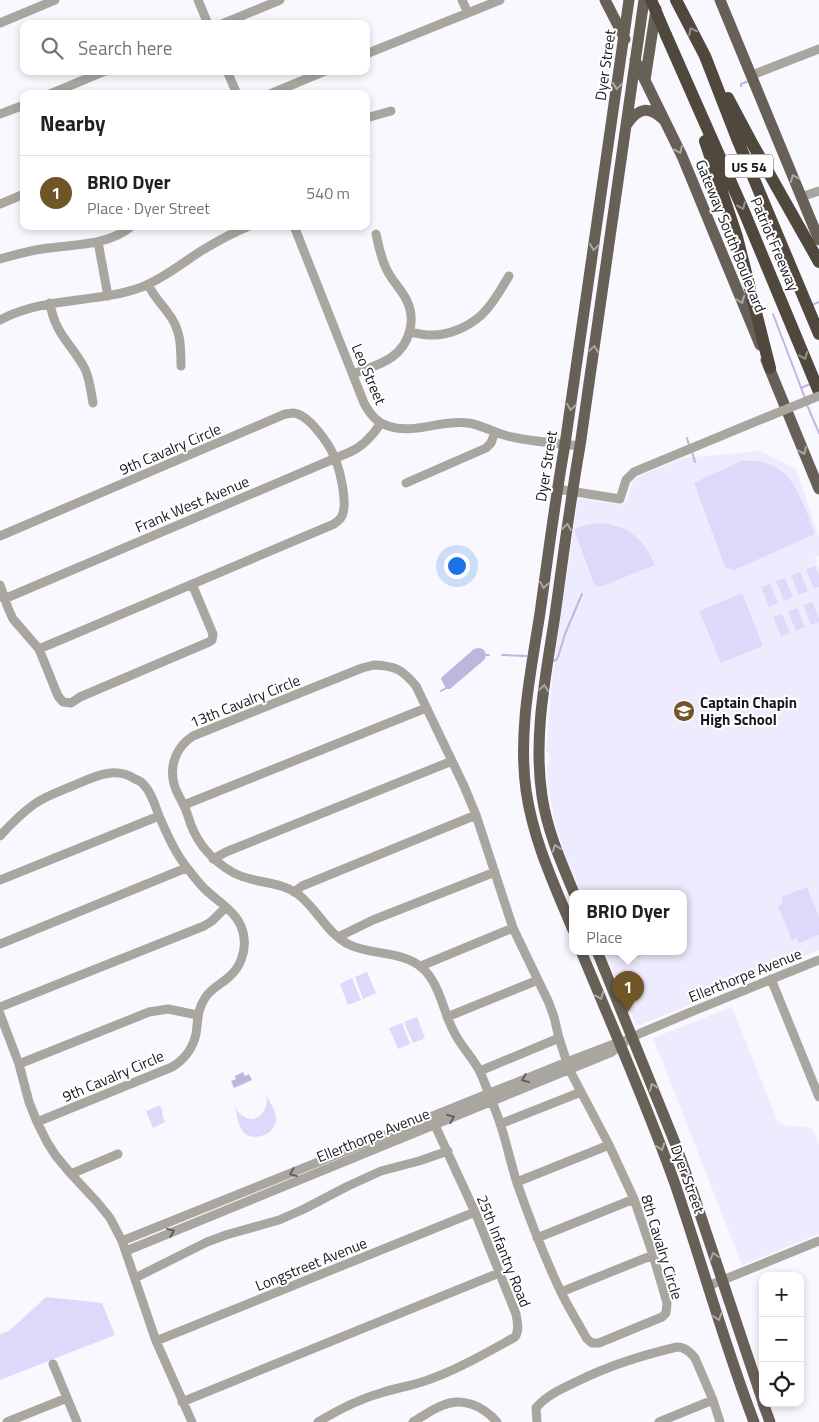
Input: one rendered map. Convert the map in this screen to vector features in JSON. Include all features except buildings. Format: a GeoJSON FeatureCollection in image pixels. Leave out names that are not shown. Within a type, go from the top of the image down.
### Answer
{"type":"FeatureCollection","features":[{"type":"Feature","properties":{"kind":"highway","name":"Patriot Freeway"},"geometry":{"type":"LineString","coordinates":[[651,0],[745,214],[819,394]]}},
{"type":"Feature","properties":{"kind":"highway","name":"Patriot Freeway"},"geometry":{"type":"LineString","coordinates":[[676,0],[705,56],[738,141],[819,334]]}},
{"type":"Feature","properties":{"kind":"highway"},"geometry":{"type":"LineString","coordinates":[[705,56],[819,262]]}},
{"type":"Feature","properties":{"kind":"highway"},"geometry":{"type":"LineString","coordinates":[[679,66],[737,237],[770,368]]}},
{"type":"Feature","properties":{"kind":"main road","name":"Gateway South Boulevard"},"geometry":{"type":"LineString","coordinates":[[605,0],[682,156],[819,489]]}},
{"type":"Feature","properties":{"kind":"main road","name":"Dyer Street"},"geometry":{"type":"LineString","coordinates":[[569,920],[534,830],[526,789],[523,753],[524,737],[531,672],[557,489],[629,0]]}},
{"type":"Feature","properties":{"kind":"main road","name":"Dyer Street"},"geometry":{"type":"LineString","coordinates":[[573,890],[553,839],[543,801],[539,726],[644,0]]}},
{"type":"Feature","properties":{"kind":"main road"},"geometry":{"type":"LineString","coordinates":[[645,81],[658,0]]}},
{"type":"Feature","properties":{"kind":"main road"},"geometry":{"type":"LineString","coordinates":[[720,0],[819,240]]}},
{"type":"Feature","properties":{"kind":"main road"},"geometry":{"type":"LineString","coordinates":[[627,124],[637,113],[646,110],[656,112],[666,121]]}},
{"type":"Feature","properties":{"kind":"main road"},"geometry":{"type":"LineString","coordinates":[[601,199],[616,202]]}},
{"type":"Feature","properties":{"kind":"main road"},"geometry":{"type":"LineString","coordinates":[[548,556],[563,558]]}},
{"type":"Feature","properties":{"kind":"main road"},"geometry":{"type":"LineString","coordinates":[[524,737],[527,737],[530,742],[534,792],[543,801]]}},
{"type":"Feature","properties":{"kind":"main road","name":"Dyer Street"},"geometry":{"type":"LineString","coordinates":[[584,955],[675,1143],[759,1391]]}},
{"type":"Feature","properties":{"kind":"main road","name":"Dyer Street"},"geometry":{"type":"LineString","coordinates":[[598,955],[625,1041],[754,1422]]}},
{"type":"Feature","properties":{"kind":"main road","name":"Dyer Street"},"geometry":{"type":"LineString","coordinates":[[764,1407],[770,1422]]}},
{"type":"Feature","properties":{"kind":"street"},"geometry":{"type":"LineString","coordinates":[[0,23],[55,0]]}},
{"type":"Feature","properties":{"kind":"street"},"geometry":{"type":"LineString","coordinates":[[198,0],[206,20]]}},
{"type":"Feature","properties":{"kind":"street"},"geometry":{"type":"LineString","coordinates":[[232,20],[280,0]]}},
{"type":"Feature","properties":{"kind":"street"},"geometry":{"type":"LineString","coordinates":[[462,0],[468,13]]}},
{"type":"Feature","properties":{"kind":"street"},"geometry":{"type":"LineString","coordinates":[[370,52],[500,0]]}},
{"type":"Feature","properties":{"kind":"street"},"geometry":{"type":"LineString","coordinates":[[752,75],[819,48]]}},
{"type":"Feature","properties":{"kind":"street"},"geometry":{"type":"LineString","coordinates":[[60,90],[95,75]]}},
{"type":"Feature","properties":{"kind":"street"},"geometry":{"type":"LineString","coordinates":[[230,75],[235,90]]}},
{"type":"Feature","properties":{"kind":"street"},"geometry":{"type":"LineString","coordinates":[[280,90],[315,75]]}},
{"type":"Feature","properties":{"kind":"street"},"geometry":{"type":"LineString","coordinates":[[0,114],[20,106]]}},
{"type":"Feature","properties":{"kind":"street"},"geometry":{"type":"LineString","coordinates":[[370,117],[391,111]]}},
{"type":"Feature","properties":{"kind":"street"},"geometry":{"type":"LineString","coordinates":[[801,197],[819,191]]}},
{"type":"Feature","properties":{"kind":"street"},"geometry":{"type":"LineString","coordinates":[[0,204],[20,196]]}},
{"type":"Feature","properties":{"kind":"street"},"geometry":{"type":"LineString","coordinates":[[0,259],[43,249],[98,242],[125,230]]}},
{"type":"Feature","properties":{"kind":"street"},"geometry":{"type":"LineString","coordinates":[[0,320],[33,306],[108,296],[148,284],[170,273],[224,237],[240,230]]}},
{"type":"Feature","properties":{"kind":"street","name":"Leo Street"},"geometry":{"type":"LineString","coordinates":[[296,230],[368,411],[374,418],[400,429],[413,429],[443,423],[461,423],[480,426],[510,437],[580,446]]}},
{"type":"Feature","properties":{"kind":"street"},"geometry":{"type":"LineString","coordinates":[[353,374],[392,357],[402,346],[410,332],[410,307],[384,265],[376,234]]}},
{"type":"Feature","properties":{"kind":"street"},"geometry":{"type":"LineString","coordinates":[[98,242],[108,296]]}},
{"type":"Feature","properties":{"kind":"street"},"geometry":{"type":"LineString","coordinates":[[410,332],[429,336],[445,334],[473,322],[486,311],[508,276]]}},
{"type":"Feature","properties":{"kind":"street"},"geometry":{"type":"LineString","coordinates":[[148,284],[152,293],[168,312],[178,330],[181,366]]}},
{"type":"Feature","properties":{"kind":"street"},"geometry":{"type":"LineString","coordinates":[[50,304],[57,328],[85,369],[91,387],[93,403]]}},
{"type":"Feature","properties":{"kind":"street"},"geometry":{"type":"LineString","coordinates":[[557,489],[620,500],[626,480],[634,472],[819,394]]}},
{"type":"Feature","properties":{"kind":"street","name":"9th Cavalry Circle"},"geometry":{"type":"LineString","coordinates":[[0,536],[285,414],[294,413],[308,420],[322,436],[335,458],[341,479],[344,507],[338,521],[39,649]]}},
{"type":"Feature","properties":{"kind":"street","name":"Frank West Avenue"},"geometry":{"type":"LineString","coordinates":[[4,599],[360,447],[376,430],[380,422]]}},
{"type":"Feature","properties":{"kind":"street"},"geometry":{"type":"LineString","coordinates":[[406,483],[486,448],[491,443],[495,432]]}},
{"type":"Feature","properties":{"kind":"street"},"geometry":{"type":"LineString","coordinates":[[0,585],[13,619],[39,649],[58,696],[63,702],[70,703],[212,640],[213,634],[192,584]]}},
{"type":"Feature","properties":{"kind":"street","name":"13th Cavalry Circle"},"geometry":{"type":"LineString","coordinates":[[421,966],[403,958],[361,950],[348,944],[331,932],[310,905],[294,892],[282,886],[234,873],[213,859],[196,836],[175,786],[173,770],[175,759],[182,745],[193,736],[353,672],[374,665],[400,670],[416,686],[476,815],[513,928],[549,1003],[568,1066]]}},
{"type":"Feature","properties":{"kind":"street"},"geometry":{"type":"LineString","coordinates":[[184,805],[426,708]]}},
{"type":"Feature","properties":{"kind":"street"},"geometry":{"type":"LineString","coordinates":[[213,859],[226,852],[452,761]]}},
{"type":"Feature","properties":{"kind":"street","name":"9th Cavalry Circle"},"geometry":{"type":"LineString","coordinates":[[0,836],[16,819],[34,804],[48,796],[103,773],[123,773],[133,777],[144,784],[170,840],[186,868],[207,891],[236,917],[244,937],[244,953],[236,970],[205,997],[197,1014],[196,1035],[193,1044],[189,1052],[177,1064],[37,1122]]}},
{"type":"Feature","properties":{"kind":"street"},"geometry":{"type":"LineString","coordinates":[[294,892],[302,886],[476,815]]}},
{"type":"Feature","properties":{"kind":"street"},"geometry":{"type":"LineString","coordinates":[[0,880],[159,816]]}},
{"type":"Feature","properties":{"kind":"street"},"geometry":{"type":"LineString","coordinates":[[0,944],[186,868]]}},
{"type":"Feature","properties":{"kind":"street"},"geometry":{"type":"LineString","coordinates":[[338,937],[373,920],[495,872]]}},
{"type":"Feature","properties":{"kind":"street"},"geometry":{"type":"LineString","coordinates":[[0,1007],[204,926],[226,907]]}},
{"type":"Feature","properties":{"kind":"street"},"geometry":{"type":"LineString","coordinates":[[491,1097],[480,1071],[446,1017],[432,980],[421,966],[513,928]]}},
{"type":"Feature","properties":{"kind":"street","name":"Ellerthorpe Avenue"},"geometry":{"type":"LineString","coordinates":[[126,1251],[432,1121],[568,1066],[686,1014],[819,960]]}},
{"type":"Feature","properties":{"kind":"street"},"geometry":{"type":"LineString","coordinates":[[446,1017],[538,980]]}},
{"type":"Feature","properties":{"kind":"street"},"geometry":{"type":"LineString","coordinates":[[771,980],[819,1097]]}},
{"type":"Feature","properties":{"kind":"street"},"geometry":{"type":"LineString","coordinates":[[19,1064],[149,1012],[168,1009],[197,1014]]}},
{"type":"Feature","properties":{"kind":"street"},"geometry":{"type":"LineString","coordinates":[[0,1014],[19,1064],[29,1102],[37,1122],[56,1156],[110,1218],[122,1241],[156,1341],[192,1422]]}},
{"type":"Feature","properties":{"kind":"street"},"geometry":{"type":"LineString","coordinates":[[480,1071],[559,1038]]}},
{"type":"Feature","properties":{"kind":"street","name":"8th Cavalry Circle"},"geometry":{"type":"LineString","coordinates":[[491,1097],[517,1182],[537,1238],[561,1292],[587,1339],[592,1343],[599,1343],[662,1317],[666,1313],[667,1303],[654,1255],[634,1199],[609,1144],[568,1066]]}},
{"type":"Feature","properties":{"kind":"street"},"geometry":{"type":"LineString","coordinates":[[500,1124],[581,1092]]}},
{"type":"Feature","properties":{"kind":"street","name":"Ellerthorpe Avenue"},"geometry":{"type":"LineString","coordinates":[[122,1241],[432,1121]]}},
{"type":"Feature","properties":{"kind":"street","name":"25th Infantry Road"},"geometry":{"type":"LineString","coordinates":[[318,1422],[366,1398],[424,1382],[451,1371],[515,1337],[517,1334],[516,1314],[475,1212],[448,1151],[432,1121]]}},
{"type":"Feature","properties":{"kind":"street"},"geometry":{"type":"LineString","coordinates":[[517,1182],[609,1144]]}},
{"type":"Feature","properties":{"kind":"street"},"geometry":{"type":"LineString","coordinates":[[135,1278],[207,1242],[278,1220],[376,1173],[448,1151]]}},
{"type":"Feature","properties":{"kind":"street"},"geometry":{"type":"LineString","coordinates":[[71,1174],[118,1154]]}},
{"type":"Feature","properties":{"kind":"street"},"geometry":{"type":"LineString","coordinates":[[537,1238],[634,1199]]}},
{"type":"Feature","properties":{"kind":"street","name":"Longstreet Avenue"},"geometry":{"type":"LineString","coordinates":[[156,1341],[475,1212]]}},
{"type":"Feature","properties":{"kind":"street"},"geometry":{"type":"LineString","coordinates":[[708,1286],[819,1241]]}},
{"type":"Feature","properties":{"kind":"street"},"geometry":{"type":"LineString","coordinates":[[561,1292],[654,1255]]}},
{"type":"Feature","properties":{"kind":"street"},"geometry":{"type":"LineString","coordinates":[[182,1402],[499,1273]]}},
{"type":"Feature","properties":{"kind":"street"},"geometry":{"type":"LineString","coordinates":[[537,1422],[536,1408],[543,1400],[562,1388],[602,1369],[677,1347],[682,1347],[690,1352],[694,1358],[720,1422]]}},
{"type":"Feature","properties":{"kind":"street"},"geometry":{"type":"LineString","coordinates":[[53,1364],[76,1422]]}},
{"type":"Feature","properties":{"kind":"street"},"geometry":{"type":"LineString","coordinates":[[8,1422],[67,1398]]}},
{"type":"Feature","properties":{"kind":"street"},"geometry":{"type":"LineString","coordinates":[[659,1422],[712,1400]]}},
{"type":"Feature","properties":{"kind":"street"},"geometry":{"type":"LineString","coordinates":[[413,1422],[441,1405],[460,1402],[474,1404],[482,1408],[497,1422]]}},
{"type":"Feature","properties":{"kind":"shaded area","name":"Captain Chapin High School"},"geometry":{"type":"Polygon","coordinates":[[[760,451],[796,469],[819,537],[819,556],[815,558],[819,568],[819,950],[768,968],[768,970],[699,998],[700,1001],[637,1026],[607,955],[687,955],[687,890],[580,890],[554,819],[548,782],[547,764],[549,763],[550,756],[546,752],[553,669],[578,498],[622,505],[629,498],[628,496],[636,477],[684,458],[760,451]]]}},
{"type":"Feature","properties":{"kind":"shaded area"},"geometry":{"type":"Polygon","coordinates":[[[741,461],[758,461],[772,465],[783,472],[792,482],[798,493],[815,534],[734,570],[725,567],[694,483],[741,461]]]}},
{"type":"Feature","properties":{"kind":"shaded area"},"geometry":{"type":"Polygon","coordinates":[[[599,523],[627,530],[634,535],[646,548],[655,565],[600,587],[594,584],[574,529],[599,523]]]}},
{"type":"Feature","properties":{"kind":"shaded area"},"geometry":{"type":"Polygon","coordinates":[[[815,566],[819,575],[819,587],[814,589],[806,569],[815,566]]]}},
{"type":"Feature","properties":{"kind":"shaded area"},"geometry":{"type":"Polygon","coordinates":[[[800,572],[808,591],[799,595],[791,575],[800,572]]]}},
{"type":"Feature","properties":{"kind":"shaded area"},"geometry":{"type":"Polygon","coordinates":[[[785,578],[793,597],[784,601],[776,581],[785,578]]]}},
{"type":"Feature","properties":{"kind":"shaded area"},"geometry":{"type":"Polygon","coordinates":[[[770,584],[778,603],[769,607],[761,587],[770,584]]]}},
{"type":"Feature","properties":{"kind":"shaded area"},"geometry":{"type":"Polygon","coordinates":[[[742,593],[763,646],[721,663],[699,611],[742,593]]]}},
{"type":"Feature","properties":{"kind":"shaded area"},"geometry":{"type":"Polygon","coordinates":[[[812,602],[819,622],[811,625],[803,605],[812,602]]]}},
{"type":"Feature","properties":{"kind":"shaded area"},"geometry":{"type":"Polygon","coordinates":[[[797,608],[805,627],[796,631],[788,611],[797,608]]]}},
{"type":"Feature","properties":{"kind":"shaded area"},"geometry":{"type":"Polygon","coordinates":[[[782,614],[790,633],[781,637],[773,617],[782,614]]]}},
{"type":"Feature","properties":{"kind":"shaded area"},"geometry":{"type":"Polygon","coordinates":[[[478,648],[485,652],[484,660],[450,689],[446,689],[441,679],[442,677],[474,649],[478,648]]]}},
{"type":"Feature","properties":{"kind":"shaded area"},"geometry":{"type":"Polygon","coordinates":[[[807,887],[819,917],[819,935],[799,943],[797,938],[792,940],[778,906],[783,903],[781,897],[807,887]]]}},
{"type":"Feature","properties":{"kind":"shaded area"},"geometry":{"type":"Polygon","coordinates":[[[367,972],[376,993],[363,999],[355,977],[367,972]]]}},
{"type":"Feature","properties":{"kind":"shaded area"},"geometry":{"type":"Polygon","coordinates":[[[352,978],[361,1000],[348,1005],[340,984],[352,978]]]}},
{"type":"Feature","properties":{"kind":"shaded area"},"geometry":{"type":"Polygon","coordinates":[[[732,1007],[778,1122],[787,1126],[811,1127],[819,1144],[819,1234],[742,1265],[653,1038],[732,1007]]]}},
{"type":"Feature","properties":{"kind":"shaded area"},"geometry":{"type":"Polygon","coordinates":[[[417,1017],[425,1038],[413,1043],[404,1022],[417,1017]]]}},
{"type":"Feature","properties":{"kind":"shaded area"},"geometry":{"type":"Polygon","coordinates":[[[402,1023],[410,1044],[398,1049],[389,1028],[402,1023]]]}},
{"type":"Feature","properties":{"kind":"shaded area"},"geometry":{"type":"Polygon","coordinates":[[[243,1072],[245,1076],[249,1074],[252,1080],[234,1088],[231,1081],[236,1079],[235,1076],[243,1072]]]}},
{"type":"Feature","properties":{"kind":"shaded area"},"geometry":{"type":"Polygon","coordinates":[[[266,1095],[276,1117],[274,1127],[260,1136],[249,1136],[240,1128],[235,1107],[240,1114],[248,1119],[253,1119],[264,1110],[267,1100],[266,1095]]]}},
{"type":"Feature","properties":{"kind":"shaded area"},"geometry":{"type":"Polygon","coordinates":[[[160,1105],[165,1122],[153,1128],[146,1111],[160,1105]]]}},
{"type":"Feature","properties":{"kind":"shaded area"},"geometry":{"type":"Polygon","coordinates":[[[46,1297],[102,1303],[115,1335],[0,1380],[0,1334],[9,1331],[46,1297]]]}},
{"type":"Feature","properties":{"kind":"waterway"},"geometry":{"type":"LineString","coordinates":[[741,86],[741,84],[749,81]]}},
{"type":"Feature","properties":{"kind":"waterway"},"geometry":{"type":"LineString","coordinates":[[812,305],[819,302]]}},
{"type":"Feature","properties":{"kind":"waterway"},"geometry":{"type":"LineString","coordinates":[[773,314],[805,398]]}},
{"type":"Feature","properties":{"kind":"waterway"},"geometry":{"type":"LineString","coordinates":[[801,388],[810,384]]}},
{"type":"Feature","properties":{"kind":"waterway"},"geometry":{"type":"LineString","coordinates":[[807,405],[819,433]]}},
{"type":"Feature","properties":{"kind":"waterway"},"geometry":{"type":"LineString","coordinates":[[687,438],[689,445]]}},
{"type":"Feature","properties":{"kind":"waterway"},"geometry":{"type":"LineString","coordinates":[[692,452],[695,462]]}},
{"type":"Feature","properties":{"kind":"waterway"},"geometry":{"type":"LineString","coordinates":[[553,661],[558,657],[565,634],[582,594]]}},
{"type":"Feature","properties":{"kind":"waterway"},"geometry":{"type":"LineString","coordinates":[[502,655],[526,656]]}},
{"type":"Feature","properties":{"kind":"waterway"},"geometry":{"type":"LineString","coordinates":[[441,691],[446,688]]}},
{"type":"Feature","properties":{"kind":"place","name":"Captain Chapin High School"},"geometry":{"type":"Point","coordinates":[684,711]}},
{"type":"Feature","properties":{"kind":"place","name":"BRIO Dyer"},"geometry":{"type":"Point","coordinates":[628,1012]}}]}
